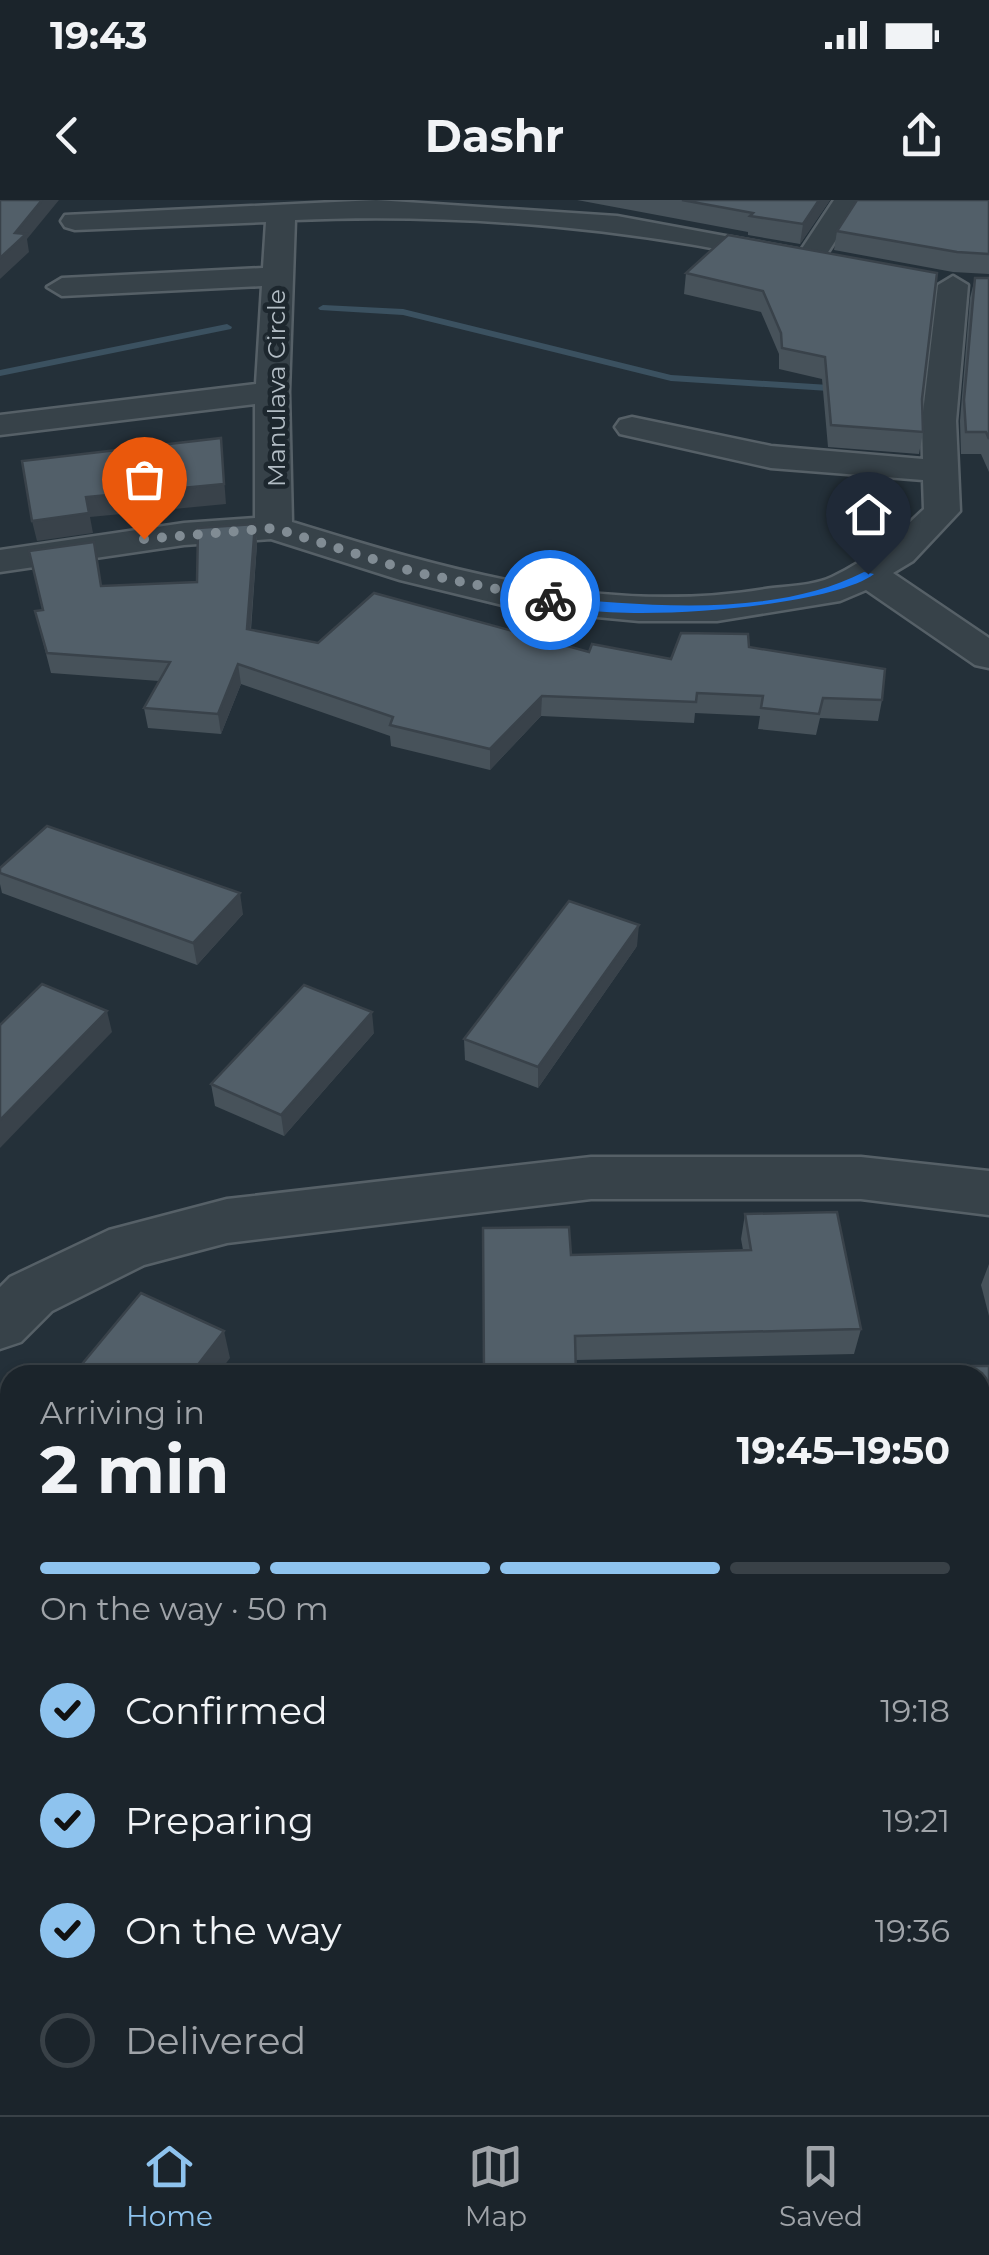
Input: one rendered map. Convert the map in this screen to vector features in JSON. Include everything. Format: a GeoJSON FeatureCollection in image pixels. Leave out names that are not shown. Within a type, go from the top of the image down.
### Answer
{"type":"FeatureCollection","features":[{"type":"Feature","properties":{"kind":"street"},"geometry":{"type":"LineString","coordinates":[[809,260],[848,200]]}},
{"type":"Feature","properties":{"kind":"street"},"geometry":{"type":"LineString","coordinates":[[53,245],[79,211],[281,214],[408,204],[616,225],[845,266]]}},
{"type":"Feature","properties":{"kind":"street","name":"Manulava Circle"},"geometry":{"type":"LineString","coordinates":[[281,214],[272,392],[274,528],[414,572],[523,598],[639,609],[717,608],[840,589],[900,554],[942,511],[938,421],[971,285]]}},
{"type":"Feature","properties":{"kind":"street"},"geometry":{"type":"LineString","coordinates":[[62,286],[278,276]]}},
{"type":"Feature","properties":{"kind":"street"},"geometry":{"type":"LineString","coordinates":[[917,279],[971,285]]}},
{"type":"Feature","properties":{"kind":"street"},"geometry":{"type":"LineString","coordinates":[[0,424],[272,392]]}},
{"type":"Feature","properties":{"kind":"street"},"geometry":{"type":"LineString","coordinates":[[632,427],[772,457],[943,471]]}},
{"type":"Feature","properties":{"kind":"street"},"geometry":{"type":"LineString","coordinates":[[0,561],[184,534],[274,528]]}},
{"type":"Feature","properties":{"kind":"street"},"geometry":{"type":"LineString","coordinates":[[868,574],[989,656]]}},
{"type":"Feature","properties":{"kind":"street"},"geometry":{"type":"LineString","coordinates":[[0,1324],[30,1294],[129,1246],[227,1221],[317,1209],[591,1178],[861,1178],[989,1194]]}},
{"type":"Feature","properties":{"kind":"building"},"geometry":{"type":"Polygon","coordinates":[[[0,200],[42,200],[15,233],[26,234],[0,258],[0,200]]]}},
{"type":"Feature","properties":{"kind":"building"},"geometry":{"type":"Polygon","coordinates":[[[682,200],[819,200],[803,224],[682,200]]]}},
{"type":"Feature","properties":{"kind":"building"},"geometry":{"type":"Polygon","coordinates":[[[857,200],[989,200],[989,254],[837,231],[857,200]]]}},
{"type":"Feature","properties":{"kind":"building"},"geometry":{"type":"Polygon","coordinates":[[[728,235],[937,273],[922,399],[923,432],[831,425],[825,357],[782,348],[781,333],[763,291],[686,273],[728,235]]]}},
{"type":"Feature","properties":{"kind":"building"},"geometry":{"type":"Polygon","coordinates":[[[975,278],[989,278],[989,439],[986,432],[966,432],[964,400],[975,278]]]}},
{"type":"Feature","properties":{"kind":"building"},"geometry":{"type":"Polygon","coordinates":[[[221,438],[224,484],[86,497],[89,513],[32,521],[22,461],[221,438]]]}},
{"type":"Feature","properties":{"kind":"building"},"geometry":{"type":"Polygon","coordinates":[[[255,524],[247,629],[318,643],[374,593],[589,652],[592,644],[671,659],[681,633],[748,634],[749,647],[885,669],[882,700],[823,698],[819,714],[761,708],[763,696],[697,693],[696,702],[542,696],[490,749],[390,725],[393,717],[238,664],[218,714],[144,708],[170,662],[47,653],[35,611],[43,610],[29,551],[94,542],[101,586],[197,582],[198,528],[255,524]]]}},
{"type":"Feature","properties":{"kind":"building"},"geometry":{"type":"Polygon","coordinates":[[[47,826],[240,893],[193,943],[0,873],[0,868],[47,826]]]}},
{"type":"Feature","properties":{"kind":"building"},"geometry":{"type":"Polygon","coordinates":[[[569,901],[639,925],[538,1067],[464,1039],[569,901]]]}},
{"type":"Feature","properties":{"kind":"building"},"geometry":{"type":"Polygon","coordinates":[[[42,984],[107,1011],[0,1120],[0,1025],[42,984]]]}},
{"type":"Feature","properties":{"kind":"building"},"geometry":{"type":"Polygon","coordinates":[[[304,985],[372,1012],[281,1115],[211,1084],[304,985]]]}},
{"type":"Feature","properties":{"kind":"building"},"geometry":{"type":"Polygon","coordinates":[[[837,1212],[861,1329],[575,1336],[576,1365],[484,1365],[483,1228],[569,1227],[571,1255],[751,1250],[745,1214],[837,1212]]]}},
{"type":"Feature","properties":{"kind":"building"},"geometry":{"type":"Polygon","coordinates":[[[141,1293],[224,1331],[198,1365],[81,1365],[141,1293]]]}},
{"type":"Feature","properties":{"kind":"waterway"},"geometry":{"type":"LineString","coordinates":[[323,308],[403,312],[671,378],[845,389]]}},
{"type":"Feature","properties":{"kind":"waterway"},"geometry":{"type":"LineString","coordinates":[[0,373],[227,327]]}},
{"type":"Feature","properties":{"kind":"way so far"},"geometry":{"type":"LineString","coordinates":[[144,539],[274,528],[414,572],[523,598],[550,600]]}},
{"type":"Feature","properties":{"kind":"route"},"geometry":{"type":"LineString","coordinates":[[550,600],[639,609],[717,608],[840,589],[868,574]]}}]}
